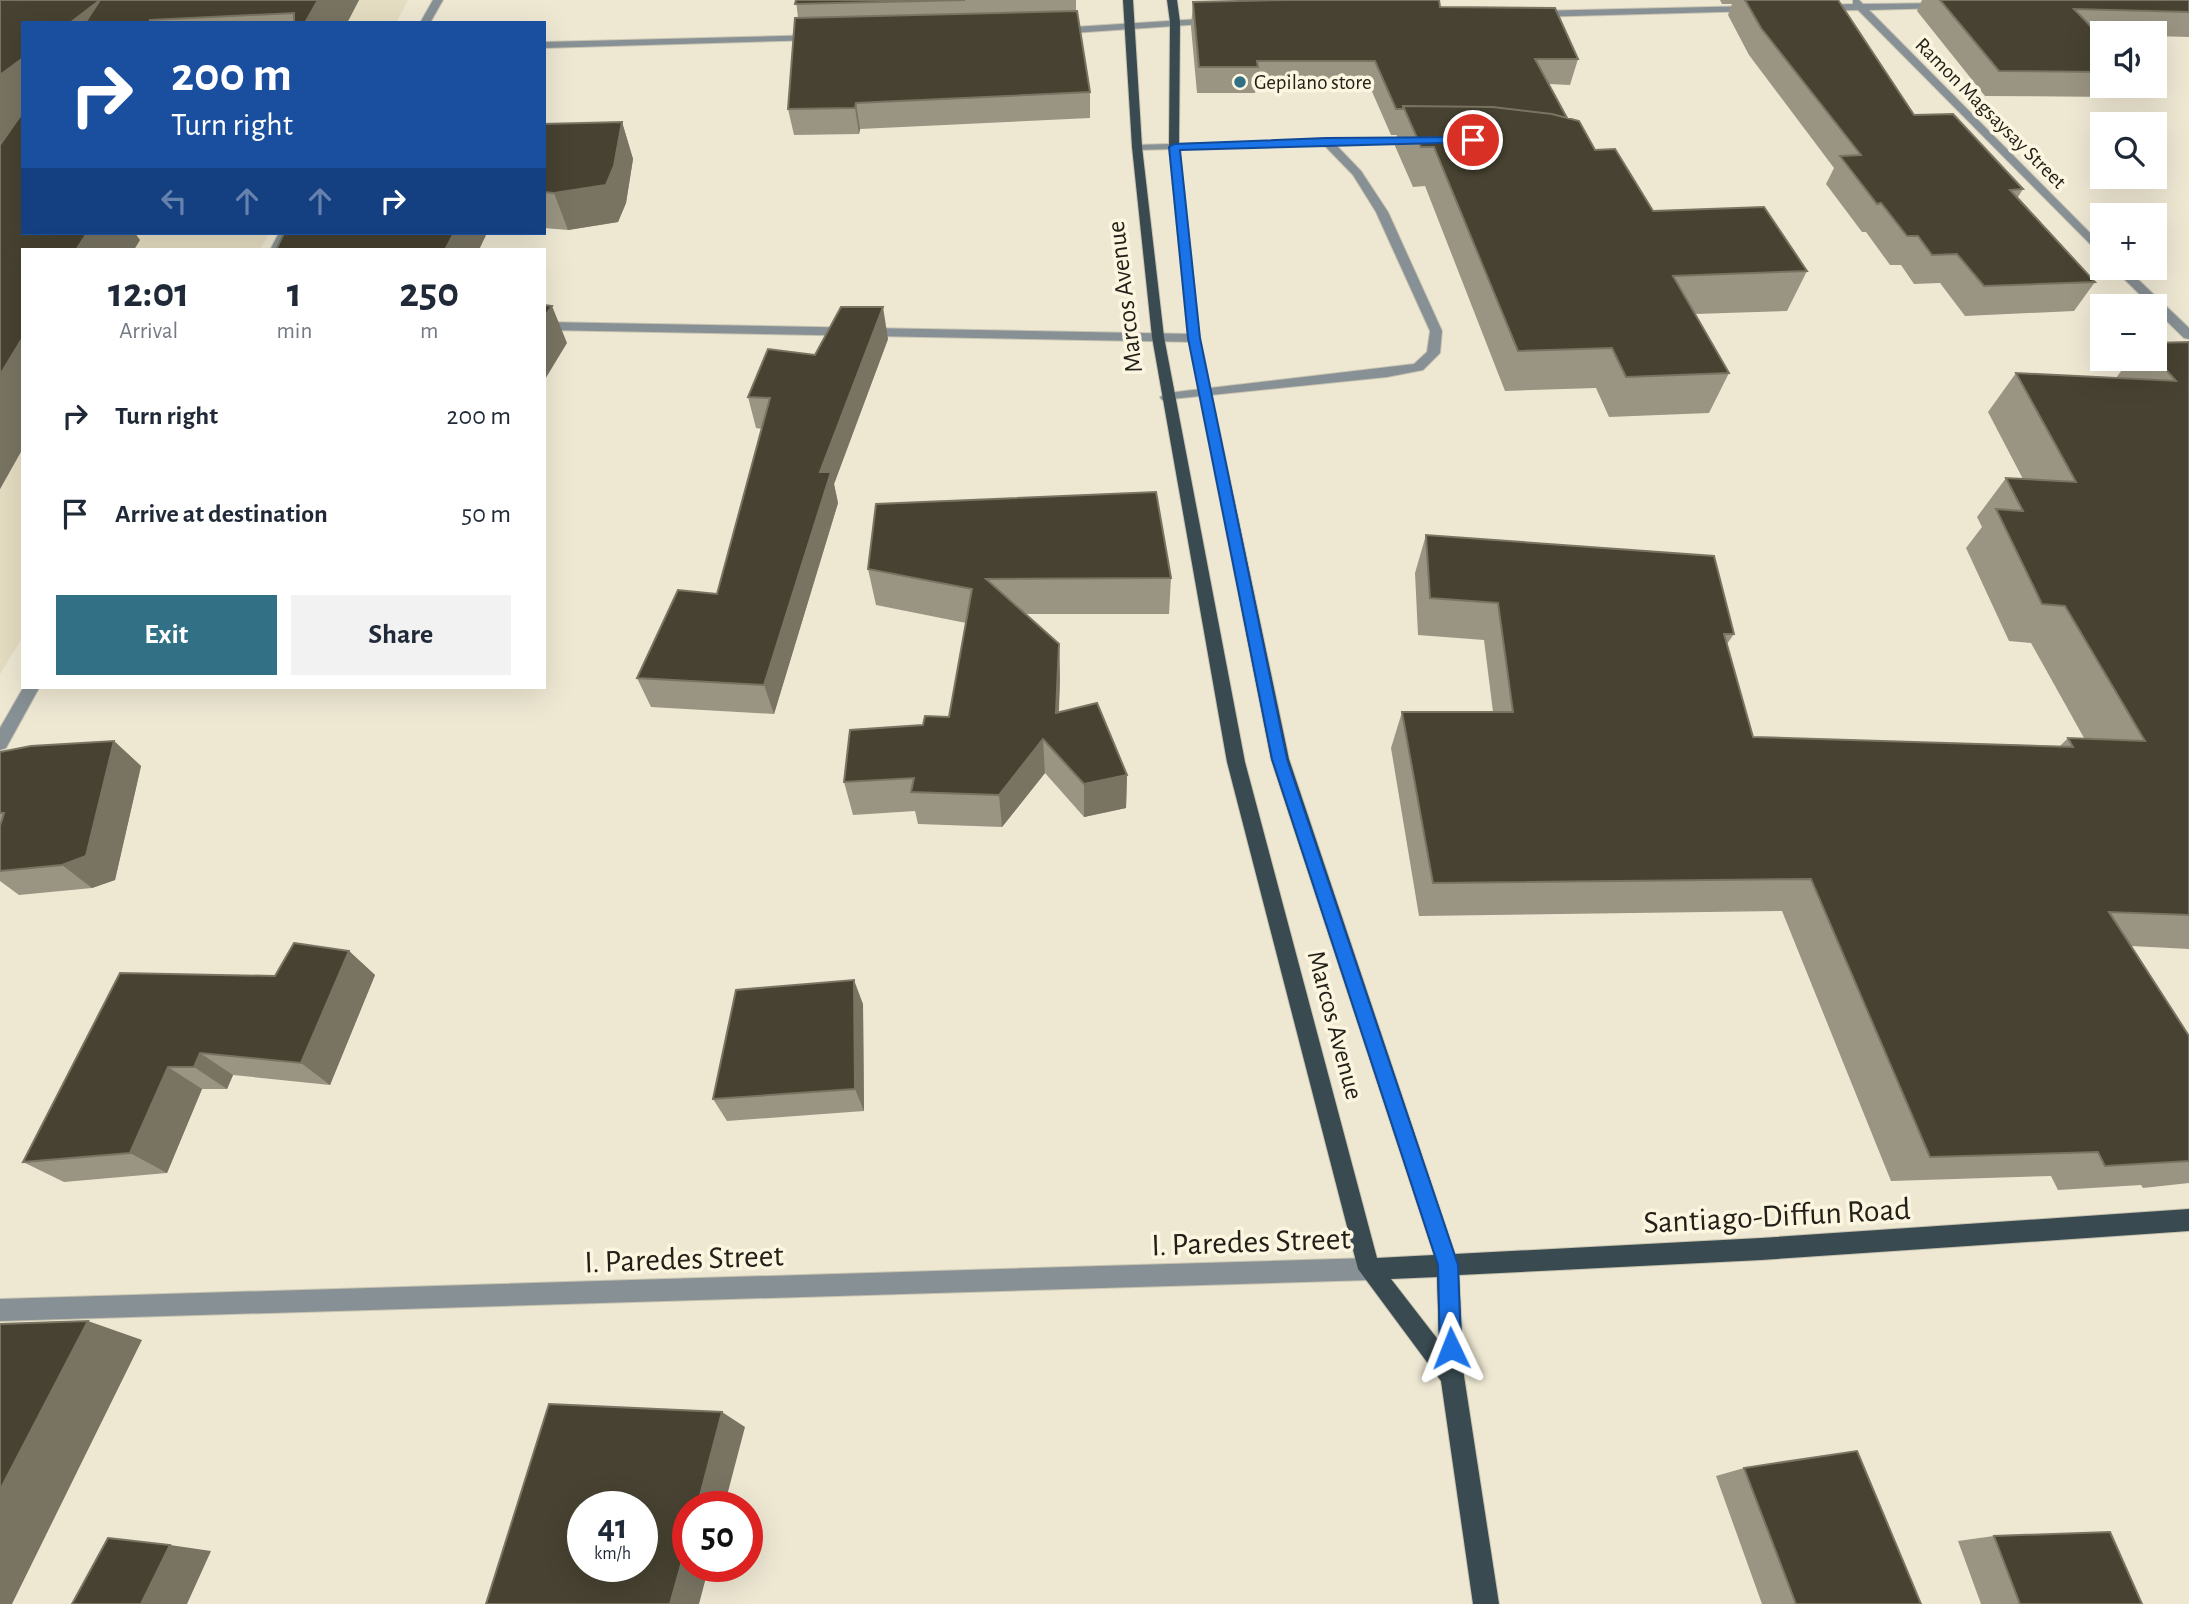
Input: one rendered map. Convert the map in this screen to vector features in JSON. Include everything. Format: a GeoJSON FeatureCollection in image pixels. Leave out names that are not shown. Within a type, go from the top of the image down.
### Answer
{"type":"FeatureCollection","features":[{"type":"Feature","properties":{"kind":"main road","name":"Marcos Avenue"},"geometry":{"type":"LineString","coordinates":[[1128,0],[1132,29],[1137,147],[1158,337],[1236,762],[1369,1269],[1452,1376]]}},
{"type":"Feature","properties":{"kind":"main road","name":"Marcos Avenue"},"geometry":{"type":"LineString","coordinates":[[1172,0],[1175,22],[1174,147],[1194,338],[1204,394],[1280,759],[1448,1265],[1452,1376],[1486,1604]]}},
{"type":"Feature","properties":{"kind":"main road","name":"Santiago-Diffun Road"},"geometry":{"type":"LineString","coordinates":[[1369,1269],[1761,1250],[2189,1220]]}},
{"type":"Feature","properties":{"kind":"street"},"geometry":{"type":"LineString","coordinates":[[426,21],[438,0]]}},
{"type":"Feature","properties":{"kind":"street"},"geometry":{"type":"LineString","coordinates":[[1804,8],[1857,3],[1956,4]]}},
{"type":"Feature","properties":{"kind":"street","name":"Ramon Magsaysay Street"},"geometry":{"type":"LineString","coordinates":[[1857,3],[2090,240]]}},
{"type":"Feature","properties":{"kind":"street"},"geometry":{"type":"LineString","coordinates":[[1524,14],[1762,9]]}},
{"type":"Feature","properties":{"kind":"street"},"geometry":{"type":"LineString","coordinates":[[1050,31],[1132,29],[1175,22],[1231,21]]}},
{"type":"Feature","properties":{"kind":"street"},"geometry":{"type":"LineString","coordinates":[[546,45],[832,37]]}},
{"type":"Feature","properties":{"kind":"street"},"geometry":{"type":"LineString","coordinates":[[1137,147],[1435,140]]}},
{"type":"Feature","properties":{"kind":"street"},"geometry":{"type":"LineString","coordinates":[[1167,397],[1387,373],[1418,367],[1433,353],[1436,331],[1382,212],[1357,173],[1326,141]]}},
{"type":"Feature","properties":{"kind":"street"},"geometry":{"type":"LineString","coordinates":[[2132,280],[2189,335]]}},
{"type":"Feature","properties":{"kind":"street"},"geometry":{"type":"LineString","coordinates":[[546,326],[1194,338]]}},
{"type":"Feature","properties":{"kind":"street"},"geometry":{"type":"LineString","coordinates":[[0,743],[30,689]]}},
{"type":"Feature","properties":{"kind":"street","name":"I. Paredes Street"},"geometry":{"type":"LineString","coordinates":[[0,1310],[1369,1269]]}},
{"type":"Feature","properties":{"kind":"shaded area"},"geometry":{"type":"Polygon","coordinates":[[[0,0],[408,0],[397,21],[21,21],[21,235],[269,235],[260,248],[21,248],[21,640],[0,674],[0,0]]]}},
{"type":"Feature","properties":{"kind":"building"},"geometry":{"type":"Polygon","coordinates":[[[0,0],[100,0],[73,21],[21,21],[21,59],[0,75],[0,0]]]}},
{"type":"Feature","properties":{"kind":"building"},"geometry":{"type":"Polygon","coordinates":[[[100,0],[318,0],[306,21],[294,21],[294,13],[149,21],[86,21],[100,0]]]}},
{"type":"Feature","properties":{"kind":"building"},"geometry":{"type":"Polygon","coordinates":[[[796,0],[965,0],[795,4],[796,0]]]}},
{"type":"Feature","properties":{"kind":"building"},"geometry":{"type":"Polygon","coordinates":[[[1439,0],[1440,7],[1555,8],[1578,59],[1535,59],[1567,118],[1493,107],[1403,106],[1403,109],[1396,109],[1375,61],[1257,61],[1258,67],[1199,67],[1193,2],[1439,0]]]}},
{"type":"Feature","properties":{"kind":"building"},"geometry":{"type":"Polygon","coordinates":[[[1745,0],[1838,0],[1914,115],[1953,114],[2023,189],[2010,190],[2090,277],[2090,280],[2095,282],[1984,286],[1957,254],[1932,255],[1918,236],[1907,236],[1881,203],[1877,204],[1840,156],[1861,155],[1761,28],[1745,0]]]}},
{"type":"Feature","properties":{"kind":"building"},"geometry":{"type":"Polygon","coordinates":[[[1940,0],[2189,0],[2189,12],[2074,9],[2090,26],[2090,72],[1999,71],[1940,0]]]}},
{"type":"Feature","properties":{"kind":"building"},"geometry":{"type":"Polygon","coordinates":[[[1077,11],[1090,92],[856,103],[855,108],[788,109],[795,18],[1077,11]]]}},
{"type":"Feature","properties":{"kind":"building"},"geometry":{"type":"Polygon","coordinates":[[[1403,106],[1493,107],[1552,114],[1579,121],[1595,150],[1615,149],[1653,211],[1764,207],[1807,271],[1673,276],[1729,373],[1626,377],[1612,348],[1518,351],[1434,147],[1421,147],[1403,106]]]}},
{"type":"Feature","properties":{"kind":"building"},"geometry":{"type":"Polygon","coordinates":[[[21,115],[21,235],[86,235],[77,248],[21,248],[21,340],[0,375],[0,145],[21,115]]]}},
{"type":"Feature","properties":{"kind":"building"},"geometry":{"type":"Polygon","coordinates":[[[622,122],[614,166],[606,185],[546,192],[546,124],[622,122]]]}},
{"type":"Feature","properties":{"kind":"building"},"geometry":{"type":"Polygon","coordinates":[[[283,235],[453,235],[446,248],[277,248],[283,235]]]}},
{"type":"Feature","properties":{"kind":"building"},"geometry":{"type":"Polygon","coordinates":[[[841,307],[883,307],[820,472],[831,472],[764,685],[637,678],[678,590],[717,594],[770,398],[748,397],[768,349],[815,355],[841,307]]]}},
{"type":"Feature","properties":{"kind":"building"},"geometry":{"type":"Polygon","coordinates":[[[2189,342],[2189,915],[2109,912],[2189,1036],[2189,1161],[2105,1166],[2098,1152],[1930,1157],[1811,879],[1433,883],[1402,712],[1513,712],[1498,603],[1430,598],[1426,535],[1714,556],[1734,634],[1724,634],[1753,737],[2073,747],[2068,738],[2145,741],[2065,606],[2042,604],[1996,509],[2023,511],[2006,478],[2076,482],[2016,373],[2176,381],[2167,371],[2167,343],[2189,342]]]}},
{"type":"Feature","properties":{"kind":"building"},"geometry":{"type":"Polygon","coordinates":[[[1156,492],[1171,578],[986,579],[1059,644],[1056,713],[1097,703],[1127,775],[1084,784],[1043,739],[999,795],[911,792],[914,778],[844,782],[850,730],[923,725],[925,716],[949,717],[972,589],[868,569],[876,504],[1156,492]]]}},
{"type":"Feature","properties":{"kind":"building"},"geometry":{"type":"Polygon","coordinates":[[[114,741],[86,856],[62,865],[0,871],[0,826],[4,813],[0,813],[0,752],[31,746],[114,741]]]}},
{"type":"Feature","properties":{"kind":"building"},"geometry":{"type":"Polygon","coordinates":[[[294,943],[349,951],[301,1063],[200,1053],[194,1067],[168,1067],[130,1153],[23,1162],[120,973],[275,976],[294,943]]]}},
{"type":"Feature","properties":{"kind":"building"},"geometry":{"type":"Polygon","coordinates":[[[854,980],[855,1089],[713,1099],[736,990],[854,980]]]}},
{"type":"Feature","properties":{"kind":"building"},"geometry":{"type":"Polygon","coordinates":[[[88,1321],[0,1490],[0,1324],[88,1321]]]}},
{"type":"Feature","properties":{"kind":"building"},"geometry":{"type":"Polygon","coordinates":[[[549,1404],[722,1412],[701,1491],[672,1491],[672,1582],[676,1582],[670,1604],[486,1604],[549,1404]]]}},
{"type":"Feature","properties":{"kind":"building"},"geometry":{"type":"Polygon","coordinates":[[[1857,1451],[1921,1604],[1796,1604],[1744,1468],[1857,1451]]]}},
{"type":"Feature","properties":{"kind":"building"},"geometry":{"type":"Polygon","coordinates":[[[2110,1532],[2142,1604],[2020,1604],[1994,1536],[2110,1532]]]}},
{"type":"Feature","properties":{"kind":"building"},"geometry":{"type":"Polygon","coordinates":[[[108,1538],[170,1545],[141,1604],[72,1604],[108,1538]]]}},
{"type":"Feature","properties":{"kind":"place","name":"Gepilano store"},"geometry":{"type":"Point","coordinates":[1240,82]}},
{"type":"Feature","properties":{"kind":"route"},"geometry":{"type":"LineString","coordinates":[[1451,1348],[1448,1265],[1280,759],[1194,338],[1174,147],[1326,141],[1473,140]]}}]}
